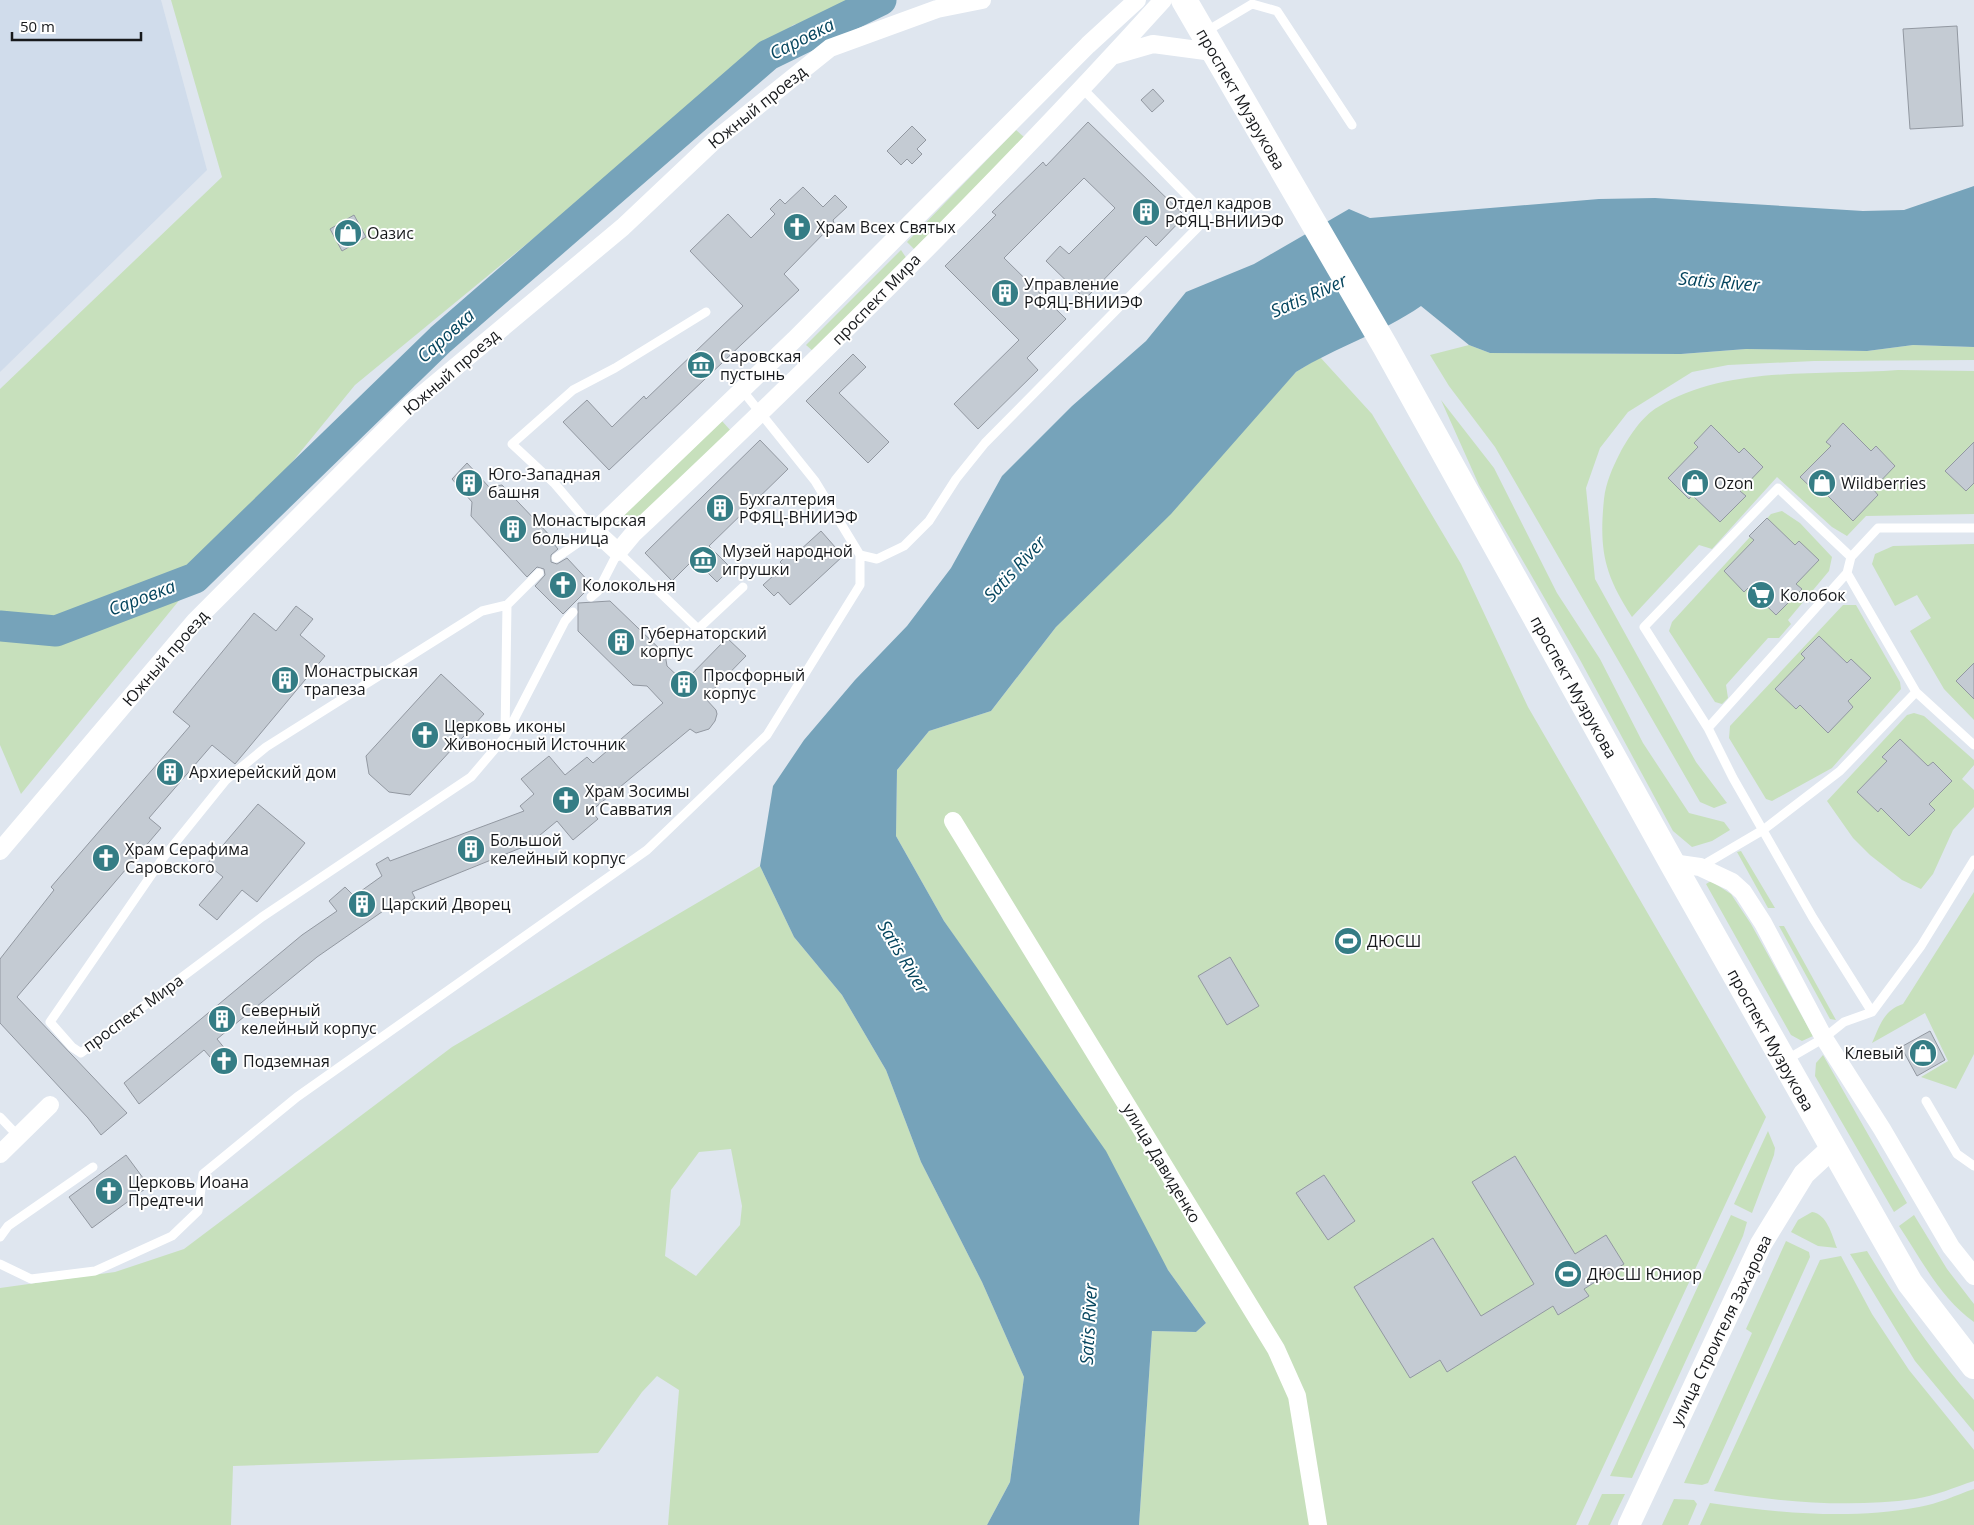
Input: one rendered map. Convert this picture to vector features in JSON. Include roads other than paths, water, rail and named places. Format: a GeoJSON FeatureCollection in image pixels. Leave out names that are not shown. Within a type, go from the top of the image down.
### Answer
{"type":"FeatureCollection","features":[{"type":"Feature","properties":{"kind":"main road","name":"проспект Музрукова"},"geometry":{"type":"LineString","coordinates":[[1184,0],[1385,346],[1672,863],[1910,1283],[1974,1366]]}},
{"type":"Feature","properties":{"kind":"street","name":"Южный проезд"},"geometry":{"type":"LineString","coordinates":[[0,851],[194,621],[403,412],[623,227],[714,141],[830,48],[937,9],[982,0]]}},
{"type":"Feature","properties":{"kind":"street","name":"проспект Мира"},"geometry":{"type":"LineString","coordinates":[[595,531],[742,390],[1088,45],[1137,0]]}},
{"type":"Feature","properties":{"kind":"street","name":"проспект Мира"},"geometry":{"type":"LineString","coordinates":[[618,552],[633,534],[762,412],[1082,88],[1163,0]]}},
{"type":"Feature","properties":{"kind":"street"},"geometry":{"type":"LineString","coordinates":[[1112,56],[1153,44],[1208,43]]}},
{"type":"Feature","properties":{"kind":"street"},"geometry":{"type":"LineString","coordinates":[[595,531],[618,552]]}},
{"type":"Feature","properties":{"kind":"street","name":"улица Давиденко"},"geometry":{"type":"LineString","coordinates":[[953,821],[1276,1349],[1297,1396],[1318,1525]]}},
{"type":"Feature","properties":{"kind":"street"},"geometry":{"type":"LineString","coordinates":[[1672,863],[1700,867],[1732,882],[1743,892],[1763,924],[1824,1038],[1882,1129],[1951,1247],[1974,1276]]}},
{"type":"Feature","properties":{"kind":"street"},"geometry":{"type":"LineString","coordinates":[[0,1154],[50,1105]]}},
{"type":"Feature","properties":{"kind":"street","name":"улица Строителя Захарова"},"geometry":{"type":"LineString","coordinates":[[1629,1525],[1761,1244],[1804,1174],[1832,1148]]}},
{"type":"Feature","properties":{"kind":"lane"},"geometry":{"type":"LineString","coordinates":[[1208,43],[1252,4],[1277,12],[1352,125]]}},
{"type":"Feature","properties":{"kind":"lane"},"geometry":{"type":"LineString","coordinates":[[860,555],[877,559],[904,546],[929,521],[956,479],[985,443],[1208,217],[1082,88]]}},
{"type":"Feature","properties":{"kind":"lane"},"geometry":{"type":"LineString","coordinates":[[595,531],[555,484],[512,444],[573,390],[615,368],[706,312]]}},
{"type":"Feature","properties":{"kind":"lane"},"geometry":{"type":"LineString","coordinates":[[0,1264],[31,1279],[95,1271],[172,1236],[198,1211],[203,1174],[268,1118],[647,850],[767,735],[860,584],[860,555],[815,481],[762,412],[742,390]]}},
{"type":"Feature","properties":{"kind":"lane"},"geometry":{"type":"LineString","coordinates":[[1852,557],[1778,488],[1644,627],[1708,728],[1813,918],[1872,1012]]}},
{"type":"Feature","properties":{"kind":"lane"},"geometry":{"type":"LineString","coordinates":[[1708,728],[1848,573],[1852,557],[1878,528],[1974,528]]}},
{"type":"Feature","properties":{"kind":"lane","name":"проспект Мира"},"geometry":{"type":"LineString","coordinates":[[556,558],[595,531]]}},
{"type":"Feature","properties":{"kind":"lane"},"geometry":{"type":"LineString","coordinates":[[618,552],[698,629],[743,587]]}},
{"type":"Feature","properties":{"kind":"lane","name":"проспект Мира"},"geometry":{"type":"LineString","coordinates":[[591,597],[598,591],[618,552]]}},
{"type":"Feature","properties":{"kind":"lane"},"geometry":{"type":"LineString","coordinates":[[505,738],[508,606],[539,573]]}},
{"type":"Feature","properties":{"kind":"lane"},"geometry":{"type":"LineString","coordinates":[[1848,573],[1916,692],[1974,746]]}},
{"type":"Feature","properties":{"kind":"lane","name":"проспект Мира"},"geometry":{"type":"LineString","coordinates":[[508,606],[482,611],[266,747],[226,780],[163,858],[50,1022],[72,1047],[81,1054],[262,917],[471,777],[505,738],[565,621],[573,612]]}},
{"type":"Feature","properties":{"kind":"lane"},"geometry":{"type":"LineString","coordinates":[[1700,867],[1763,830],[1840,771],[1916,692]]}},
{"type":"Feature","properties":{"kind":"lane"},"geometry":{"type":"LineString","coordinates":[[1783,1061],[1824,1038],[1844,1022],[1872,1012],[1921,946],[1974,860]]}},
{"type":"Feature","properties":{"kind":"lane"},"geometry":{"type":"LineString","coordinates":[[1926,1101],[1957,1154],[1974,1166]]}},
{"type":"Feature","properties":{"kind":"lane"},"geometry":{"type":"LineString","coordinates":[[0,1117],[18,1136]]}},
{"type":"Feature","properties":{"kind":"lane"},"geometry":{"type":"LineString","coordinates":[[0,1237],[8,1226],[93,1167]]}},
{"type":"Feature","properties":{"kind":"water","name":"Satis River"},"geometry":{"type":"Polygon","coordinates":[[[1974,186],[1974,347],[1913,345],[1867,351],[1746,349],[1681,354],[1490,353],[1469,345],[1421,306],[1391,324],[1311,363],[1296,372],[1171,514],[1056,627],[991,711],[929,731],[897,770],[896,836],[944,921],[1106,1151],[1168,1270],[1206,1323],[1196,1332],[1152,1331],[1139,1525],[987,1525],[1010,1482],[1024,1377],[982,1282],[921,1162],[886,1070],[842,995],[794,937],[760,866],[773,786],[804,740],[855,680],[907,626],[951,568],[1002,476],[1072,406],[1146,341],[1186,292],[1254,264],[1349,209],[1370,218],[1599,199],[1655,198],[1863,211],[1904,210],[1974,186]]]}},
{"type":"Feature","properties":{"kind":"waterway","name":"Саровка"},"geometry":{"type":"LineString","coordinates":[[0,626],[56,631],[195,578],[441,339],[768,55],[881,0]]}},
{"type":"Feature","properties":{"kind":"place","name":"Отдел кадров РФЯЦ-ВНИИЭФ"},"geometry":{"type":"Point","coordinates":[1146,212]}},
{"type":"Feature","properties":{"kind":"place","name":"Храм Всех Святых"},"geometry":{"type":"Point","coordinates":[797,227]}},
{"type":"Feature","properties":{"kind":"place","name":"Оазис"},"geometry":{"type":"Point","coordinates":[348,233]}},
{"type":"Feature","properties":{"kind":"place","name":"Управление РФЯЦ-ВНИИЭФ"},"geometry":{"type":"Point","coordinates":[1005,293]}},
{"type":"Feature","properties":{"kind":"place","name":"Саровская пустынь"},"geometry":{"type":"Point","coordinates":[701,365]}},
{"type":"Feature","properties":{"kind":"place","name":"Юго-Западная башня"},"geometry":{"type":"Point","coordinates":[469,483]}},
{"type":"Feature","properties":{"kind":"place","name":"Ozon"},"geometry":{"type":"Point","coordinates":[1695,483]}},
{"type":"Feature","properties":{"kind":"place","name":"Wildberries"},"geometry":{"type":"Point","coordinates":[1822,483]}},
{"type":"Feature","properties":{"kind":"place","name":"Бухгалтерия РФЯЦ-ВНИИЭФ"},"geometry":{"type":"Point","coordinates":[720,508]}},
{"type":"Feature","properties":{"kind":"place","name":"Монастырская больница"},"geometry":{"type":"Point","coordinates":[513,529]}},
{"type":"Feature","properties":{"kind":"place","name":"Музей народной игрушки"},"geometry":{"type":"Point","coordinates":[703,560]}},
{"type":"Feature","properties":{"kind":"place","name":"Колокольня"},"geometry":{"type":"Point","coordinates":[563,585]}},
{"type":"Feature","properties":{"kind":"place","name":"Колобок"},"geometry":{"type":"Point","coordinates":[1761,595]}},
{"type":"Feature","properties":{"kind":"place","name":"Губернаторский корпус"},"geometry":{"type":"Point","coordinates":[621,642]}},
{"type":"Feature","properties":{"kind":"place","name":"Монастрыская трапеза"},"geometry":{"type":"Point","coordinates":[285,680]}},
{"type":"Feature","properties":{"kind":"place","name":"Просфорный корпус"},"geometry":{"type":"Point","coordinates":[684,684]}},
{"type":"Feature","properties":{"kind":"place","name":"Церковь иконы Живоносный Источник"},"geometry":{"type":"Point","coordinates":[425,735]}},
{"type":"Feature","properties":{"kind":"place","name":"Архиерейский дом"},"geometry":{"type":"Point","coordinates":[170,772]}},
{"type":"Feature","properties":{"kind":"place","name":"Храм Зосимы и Савватия"},"geometry":{"type":"Point","coordinates":[566,800]}},
{"type":"Feature","properties":{"kind":"place","name":"Большой келейный корпус"},"geometry":{"type":"Point","coordinates":[471,849]}},
{"type":"Feature","properties":{"kind":"place","name":"Храм Серафима Саровского"},"geometry":{"type":"Point","coordinates":[106,858]}},
{"type":"Feature","properties":{"kind":"place","name":"Царский Дворец"},"geometry":{"type":"Point","coordinates":[362,904]}},
{"type":"Feature","properties":{"kind":"place","name":"ДЮСШ"},"geometry":{"type":"Point","coordinates":[1348,941]}},
{"type":"Feature","properties":{"kind":"place","name":"Северный келейный корпус"},"geometry":{"type":"Point","coordinates":[222,1019]}},
{"type":"Feature","properties":{"kind":"place","name":"Клевый"},"geometry":{"type":"Point","coordinates":[1923,1053]}},
{"type":"Feature","properties":{"kind":"place","name":"Подземная"},"geometry":{"type":"Point","coordinates":[224,1061]}},
{"type":"Feature","properties":{"kind":"place","name":"Церковь Иоана Предтечи"},"geometry":{"type":"Point","coordinates":[109,1191]}},
{"type":"Feature","properties":{"kind":"place","name":"ДЮСШ Юниор"},"geometry":{"type":"Point","coordinates":[1568,1274]}}]}
